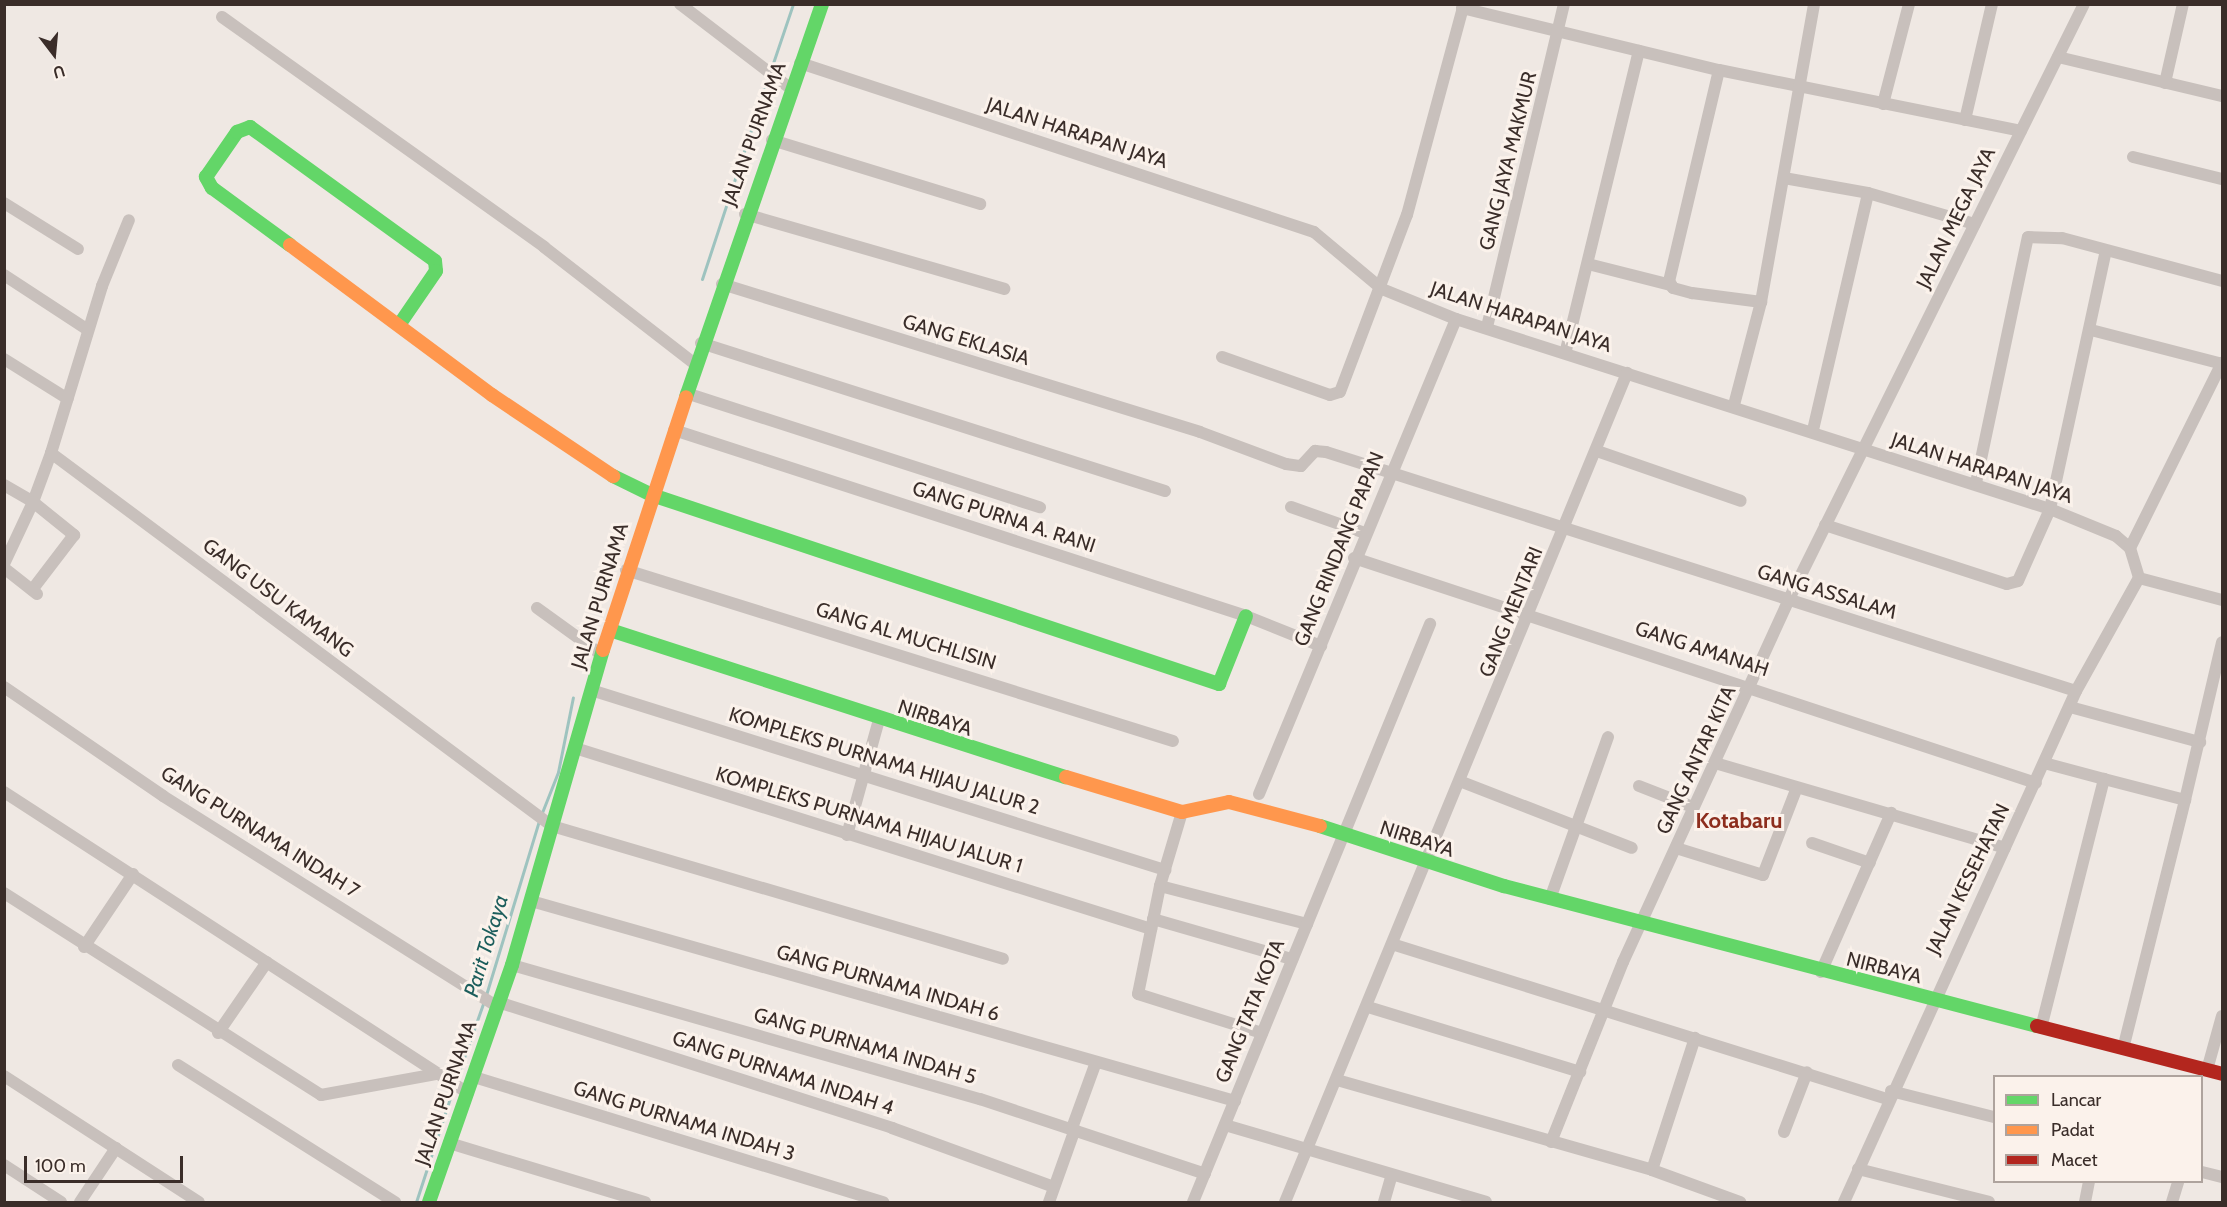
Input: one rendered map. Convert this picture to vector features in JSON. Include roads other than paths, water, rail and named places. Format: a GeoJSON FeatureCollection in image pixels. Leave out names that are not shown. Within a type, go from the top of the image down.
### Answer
{"type":"FeatureCollection","features":[{"type":"Feature","properties":{"kind":"street"},"geometry":{"type":"LineString","coordinates":[[680,4],[790,87]]}},
{"type":"Feature","properties":{"kind":"street","name":"JALAN PURNAMA"},"geometry":{"type":"LineString","coordinates":[[429,1203],[464,1090],[474,1077],[491,1002],[512,965],[531,901],[544,820],[575,748],[626,570],[701,343],[790,87],[822,4]]}},
{"type":"Feature","properties":{"kind":"street","name":"GANG JAYA MAKMUR"},"geometry":{"type":"LineString","coordinates":[[1487,327],[1560,30],[1564,4]]}},
{"type":"Feature","properties":{"kind":"street"},"geometry":{"type":"LineString","coordinates":[[1734,405],[1761,302],[1784,178],[1797,86],[1814,4]]}},
{"type":"Feature","properties":{"kind":"street"},"geometry":{"type":"LineString","coordinates":[[1883,104],[1909,4]]}},
{"type":"Feature","properties":{"kind":"street"},"geometry":{"type":"LineString","coordinates":[[1965,120],[1992,4]]}},
{"type":"Feature","properties":{"kind":"street","name":"JALAN MEGA JAYA"},"geometry":{"type":"LineString","coordinates":[[1863,449],[2084,4]]}},
{"type":"Feature","properties":{"kind":"street"},"geometry":{"type":"LineString","coordinates":[[2165,83],[2183,4]]}},
{"type":"Feature","properties":{"kind":"street"},"geometry":{"type":"LineString","coordinates":[[1222,357],[1336,395],[1382,289],[1463,6],[1719,70],[2021,131]]}},
{"type":"Feature","properties":{"kind":"street"},"geometry":{"type":"LineString","coordinates":[[222,16],[544,247],[695,364]]}},
{"type":"Feature","properties":{"kind":"street"},"geometry":{"type":"LineString","coordinates":[[1566,350],[1639,51]]}},
{"type":"Feature","properties":{"kind":"street"},"geometry":{"type":"LineString","coordinates":[[2058,57],[2223,96]]}},
{"type":"Feature","properties":{"kind":"street","name":"JALAN HARAPAN JAYA"},"geometry":{"type":"LineString","coordinates":[[800,63],[1314,232],[1382,289],[1456,319],[1566,350],[1627,373],[1976,483],[2050,509],[2116,536],[2130,548]]}},
{"type":"Feature","properties":{"kind":"street"},"geometry":{"type":"LineString","coordinates":[[1671,285],[1719,70]]}},
{"type":"Feature","properties":{"kind":"street"},"geometry":{"type":"LineString","coordinates":[[399,325],[435,271],[435,261],[250,127],[237,132],[206,177],[212,188],[399,325],[609,474],[652,495],[1219,684],[1246,616]]}},
{"type":"Feature","properties":{"kind":"street"},"geometry":{"type":"LineString","coordinates":[[772,140],[980,204]]}},
{"type":"Feature","properties":{"kind":"street"},"geometry":{"type":"LineString","coordinates":[[2133,157],[2223,179]]}},
{"type":"Feature","properties":{"kind":"street"},"geometry":{"type":"LineString","coordinates":[[1784,178],[1868,193],[1975,224]]}},
{"type":"Feature","properties":{"kind":"street"},"geometry":{"type":"LineString","coordinates":[[1813,430],[1868,193]]}},
{"type":"Feature","properties":{"kind":"street"},"geometry":{"type":"LineString","coordinates":[[4,203],[78,249]]}},
{"type":"Feature","properties":{"kind":"street"},"geometry":{"type":"LineString","coordinates":[[746,214],[1004,289]]}},
{"type":"Feature","properties":{"kind":"street"},"geometry":{"type":"LineString","coordinates":[[4,485],[33,502],[74,535],[35,592],[4,566],[33,502],[51,453],[88,330],[129,220]]}},
{"type":"Feature","properties":{"kind":"street"},"geometry":{"type":"LineString","coordinates":[[1976,483],[2028,237],[2046,235],[2223,281]]}},
{"type":"Feature","properties":{"kind":"street"},"geometry":{"type":"LineString","coordinates":[[1825,525],[2007,584],[2018,581],[2050,509],[2091,330],[2106,251]]}},
{"type":"Feature","properties":{"kind":"street"},"geometry":{"type":"LineString","coordinates":[[1588,264],[1671,285],[1761,302]]}},
{"type":"Feature","properties":{"kind":"street"},"geometry":{"type":"LineString","coordinates":[[4,275],[88,330]]}},
{"type":"Feature","properties":{"kind":"street","name":"GANG EKLASIA"},"geometry":{"type":"LineString","coordinates":[[722,284],[1200,432],[1297,467],[1318,450],[1391,473]]}},
{"type":"Feature","properties":{"kind":"street","name":"GANG RINDANG PAPAN"},"geometry":{"type":"LineString","coordinates":[[1257,799],[1321,646],[1353,558],[1456,319]]}},
{"type":"Feature","properties":{"kind":"street"},"geometry":{"type":"LineString","coordinates":[[2091,330],[2222,364],[2130,548],[2139,578],[2223,600]]}},
{"type":"Feature","properties":{"kind":"street"},"geometry":{"type":"LineString","coordinates":[[701,343],[1165,491]]}},
{"type":"Feature","properties":{"kind":"street"},"geometry":{"type":"LineString","coordinates":[[4,359],[68,399]]}},
{"type":"Feature","properties":{"kind":"street","name":"GANG MENTARI"},"geometry":{"type":"LineString","coordinates":[[1285,1203],[1428,865],[1566,529],[1627,373]]}},
{"type":"Feature","properties":{"kind":"street"},"geometry":{"type":"LineString","coordinates":[[686,393],[1040,507]]}},
{"type":"Feature","properties":{"kind":"street","name":"GANG PURNA A. RANI"},"geometry":{"type":"LineString","coordinates":[[674,430],[1246,616],[1321,646]]}},
{"type":"Feature","properties":{"kind":"street","name":"GANG ANTAR KITA"},"geometry":{"type":"LineString","coordinates":[[1551,1142],[1641,924],[1693,807],[1751,686],[1788,601],[1863,449]]}},
{"type":"Feature","properties":{"kind":"street"},"geometry":{"type":"LineString","coordinates":[[1597,451],[1741,501]]}},
{"type":"Feature","properties":{"kind":"street","name":"GANG USU KAMANG"},"geometry":{"type":"LineString","coordinates":[[51,453],[544,820]]}},
{"type":"Feature","properties":{"kind":"street","name":"GANG ASSALAM"},"geometry":{"type":"LineString","coordinates":[[1391,473],[1788,601],[2076,690]]}},
{"type":"Feature","properties":{"kind":"street"},"geometry":{"type":"LineString","coordinates":[[1291,507],[1365,533]]}},
{"type":"Feature","properties":{"kind":"street","name":"GANG AMANAH"},"geometry":{"type":"LineString","coordinates":[[1353,558],[1751,686],[2036,783]]}},
{"type":"Feature","properties":{"kind":"street","name":"GANG AL MUCHLISIN"},"geometry":{"type":"LineString","coordinates":[[626,570],[1173,741]]}},
{"type":"Feature","properties":{"kind":"street","name":"JALAN KESEHATAN"},"geometry":{"type":"LineString","coordinates":[[1844,1203],[1889,1095],[2036,783],[2076,690],[2139,578]]}},
{"type":"Feature","properties":{"kind":"street"},"geometry":{"type":"LineString","coordinates":[[537,608],[602,655]]}},
{"type":"Feature","properties":{"kind":"street","name":"GANG TATA KOTA"},"geometry":{"type":"LineString","coordinates":[[1193,1203],[1340,834],[1430,624]]}},
{"type":"Feature","properties":{"kind":"street","name":"NIRBAYA"},"geometry":{"type":"LineString","coordinates":[[610,630],[879,720],[1182,812],[1229,802],[1257,799],[1340,834],[1428,865],[1821,972],[2223,1074]]}},
{"type":"Feature","properties":{"kind":"street"},"geometry":{"type":"LineString","coordinates":[[2123,1049],[2223,642]]}},
{"type":"Feature","properties":{"kind":"street","name":"GANG PURNAMA INDAH 7"},"geometry":{"type":"LineString","coordinates":[[4,687],[163,796],[491,1002]]}},
{"type":"Feature","properties":{"kind":"street","name":"KOMPLEKS PURNAMA HIJAU JALUR 2"},"geometry":{"type":"LineString","coordinates":[[591,690],[1165,870]]}},
{"type":"Feature","properties":{"kind":"street"},"geometry":{"type":"LineString","coordinates":[[2070,707],[2200,742]]}},
{"type":"Feature","properties":{"kind":"street"},"geometry":{"type":"LineString","coordinates":[[847,834],[879,720]]}},
{"type":"Feature","properties":{"kind":"street"},"geometry":{"type":"LineString","coordinates":[[1550,899],[1608,736]]}},
{"type":"Feature","properties":{"kind":"street","name":"KOMPLEKS PURNAMA HIJAU JALUR 1"},"geometry":{"type":"LineString","coordinates":[[575,748],[847,834],[1152,924],[1292,959]]}},
{"type":"Feature","properties":{"kind":"street"},"geometry":{"type":"LineString","coordinates":[[1715,763],[1796,790],[1891,813],[2005,848]]}},
{"type":"Feature","properties":{"kind":"street"},"geometry":{"type":"LineString","coordinates":[[2044,764],[2185,800]]}},
{"type":"Feature","properties":{"kind":"street"},"geometry":{"type":"LineString","coordinates":[[2042,1028],[2104,779]]}},
{"type":"Feature","properties":{"kind":"street"},"geometry":{"type":"LineString","coordinates":[[1462,782],[1632,848]]}},
{"type":"Feature","properties":{"kind":"street"},"geometry":{"type":"LineString","coordinates":[[1639,786],[1693,807]]}},
{"type":"Feature","properties":{"kind":"street"},"geometry":{"type":"LineString","coordinates":[[1676,848],[1763,874],[1796,790]]}},
{"type":"Feature","properties":{"kind":"street"},"geometry":{"type":"LineString","coordinates":[[4,792],[464,1090]]}},
{"type":"Feature","properties":{"kind":"street"},"geometry":{"type":"LineString","coordinates":[[1182,812],[1160,886],[1138,994],[1262,1033]]}},
{"type":"Feature","properties":{"kind":"street"},"geometry":{"type":"LineString","coordinates":[[1821,972],[1891,813]]}},
{"type":"Feature","properties":{"kind":"street"},"geometry":{"type":"LineString","coordinates":[[544,820],[1003,959]]}},
{"type":"Feature","properties":{"kind":"street"},"geometry":{"type":"LineString","coordinates":[[1812,843],[1870,863]]}},
{"type":"Feature","properties":{"kind":"street"},"geometry":{"type":"LineString","coordinates":[[84,947],[133,874]]}},
{"type":"Feature","properties":{"kind":"street"},"geometry":{"type":"LineString","coordinates":[[1160,886],[1306,924]]}},
{"type":"Feature","properties":{"kind":"street"},"geometry":{"type":"LineString","coordinates":[[4,894],[218,1033],[321,1095],[443,1077]]}},
{"type":"Feature","properties":{"kind":"street","name":"GANG PURNAMA INDAH 6"},"geometry":{"type":"LineString","coordinates":[[531,901],[1235,1101]]}},
{"type":"Feature","properties":{"kind":"street"},"geometry":{"type":"LineString","coordinates":[[1395,945],[1806,1072],[1889,1095],[1993,1117]]}},
{"type":"Feature","properties":{"kind":"street"},"geometry":{"type":"LineString","coordinates":[[218,1033],[267,962]]}},
{"type":"Feature","properties":{"kind":"street","name":"GANG PURNAMA INDAH 5"},"geometry":{"type":"LineString","coordinates":[[512,965],[1073,1128],[1205,1174]]}},
{"type":"Feature","properties":{"kind":"street","name":"GANG PURNAMA INDAH 4"},"geometry":{"type":"LineString","coordinates":[[491,1002],[892,1128],[1054,1187]]}},
{"type":"Feature","properties":{"kind":"street"},"geometry":{"type":"LineString","coordinates":[[1368,1007],[1580,1072]]}},
{"type":"Feature","properties":{"kind":"street"},"geometry":{"type":"LineString","coordinates":[[2207,1070],[2223,1016]]}},
{"type":"Feature","properties":{"kind":"street"},"geometry":{"type":"LineString","coordinates":[[1652,1170],[1695,1038]]}},
{"type":"Feature","properties":{"kind":"street"},"geometry":{"type":"LineString","coordinates":[[1049,1203],[1096,1062]]}},
{"type":"Feature","properties":{"kind":"street"},"geometry":{"type":"LineString","coordinates":[[178,1065],[396,1203]]}},
{"type":"Feature","properties":{"kind":"street"},"geometry":{"type":"LineString","coordinates":[[1785,1132],[1806,1072]]}},
{"type":"Feature","properties":{"kind":"street"},"geometry":{"type":"LineString","coordinates":[[4,1076],[199,1203]]}},
{"type":"Feature","properties":{"kind":"street","name":"GANG PURNAMA INDAH 3"},"geometry":{"type":"LineString","coordinates":[[474,1077],[884,1203]]}},
{"type":"Feature","properties":{"kind":"street"},"geometry":{"type":"LineString","coordinates":[[1337,1080],[1652,1170],[1740,1203]]}},
{"type":"Feature","properties":{"kind":"street"},"geometry":{"type":"LineString","coordinates":[[1225,1125],[1391,1177],[1486,1203]]}},
{"type":"Feature","properties":{"kind":"street"},"geometry":{"type":"LineString","coordinates":[[449,1143],[645,1203]]}},
{"type":"Feature","properties":{"kind":"street"},"geometry":{"type":"LineString","coordinates":[[80,1203],[116,1148]]}},
{"type":"Feature","properties":{"kind":"street"},"geometry":{"type":"LineString","coordinates":[[4,1165],[61,1203]]}},
{"type":"Feature","properties":{"kind":"street"},"geometry":{"type":"LineString","coordinates":[[1858,1169],[1989,1203]]}},
{"type":"Feature","properties":{"kind":"street"},"geometry":{"type":"LineString","coordinates":[[2203,1172],[2223,1177]]}},
{"type":"Feature","properties":{"kind":"street"},"geometry":{"type":"LineString","coordinates":[[1384,1203],[1391,1177]]}},
{"type":"Feature","properties":{"kind":"street"},"geometry":{"type":"LineString","coordinates":[[2085,1203],[2089,1183]]}},
{"type":"Feature","properties":{"kind":"street"},"geometry":{"type":"LineString","coordinates":[[2172,1203],[2178,1183]]}},
{"type":"Feature","properties":{"kind":"waterway"},"geometry":{"type":"LineString","coordinates":[[771,69],[793,4]]}},
{"type":"Feature","properties":{"kind":"waterway"},"geometry":{"type":"LineString","coordinates":[[702,279],[769,75]]}},
{"type":"Feature","properties":{"kind":"waterway","name":"Parit Tokaya"},"geometry":{"type":"LineString","coordinates":[[541,815],[558,772],[573,697]]}},
{"type":"Feature","properties":{"kind":"waterway","name":"Parit Tokaya"},"geometry":{"type":"LineString","coordinates":[[486,995],[539,821]]}},
{"type":"Feature","properties":{"kind":"waterway","name":"Parit Tokaya"},"geometry":{"type":"LineString","coordinates":[[456,1080],[484,1001]]}},
{"type":"Feature","properties":{"kind":"waterway","name":"Parit Tokaya"},"geometry":{"type":"LineString","coordinates":[[416,1202],[453,1089]]}},
{"type":"Feature","properties":{"kind":"district","name":"Kotabaru"},"geometry":{"type":"Point","coordinates":[1739,821]}}]}
